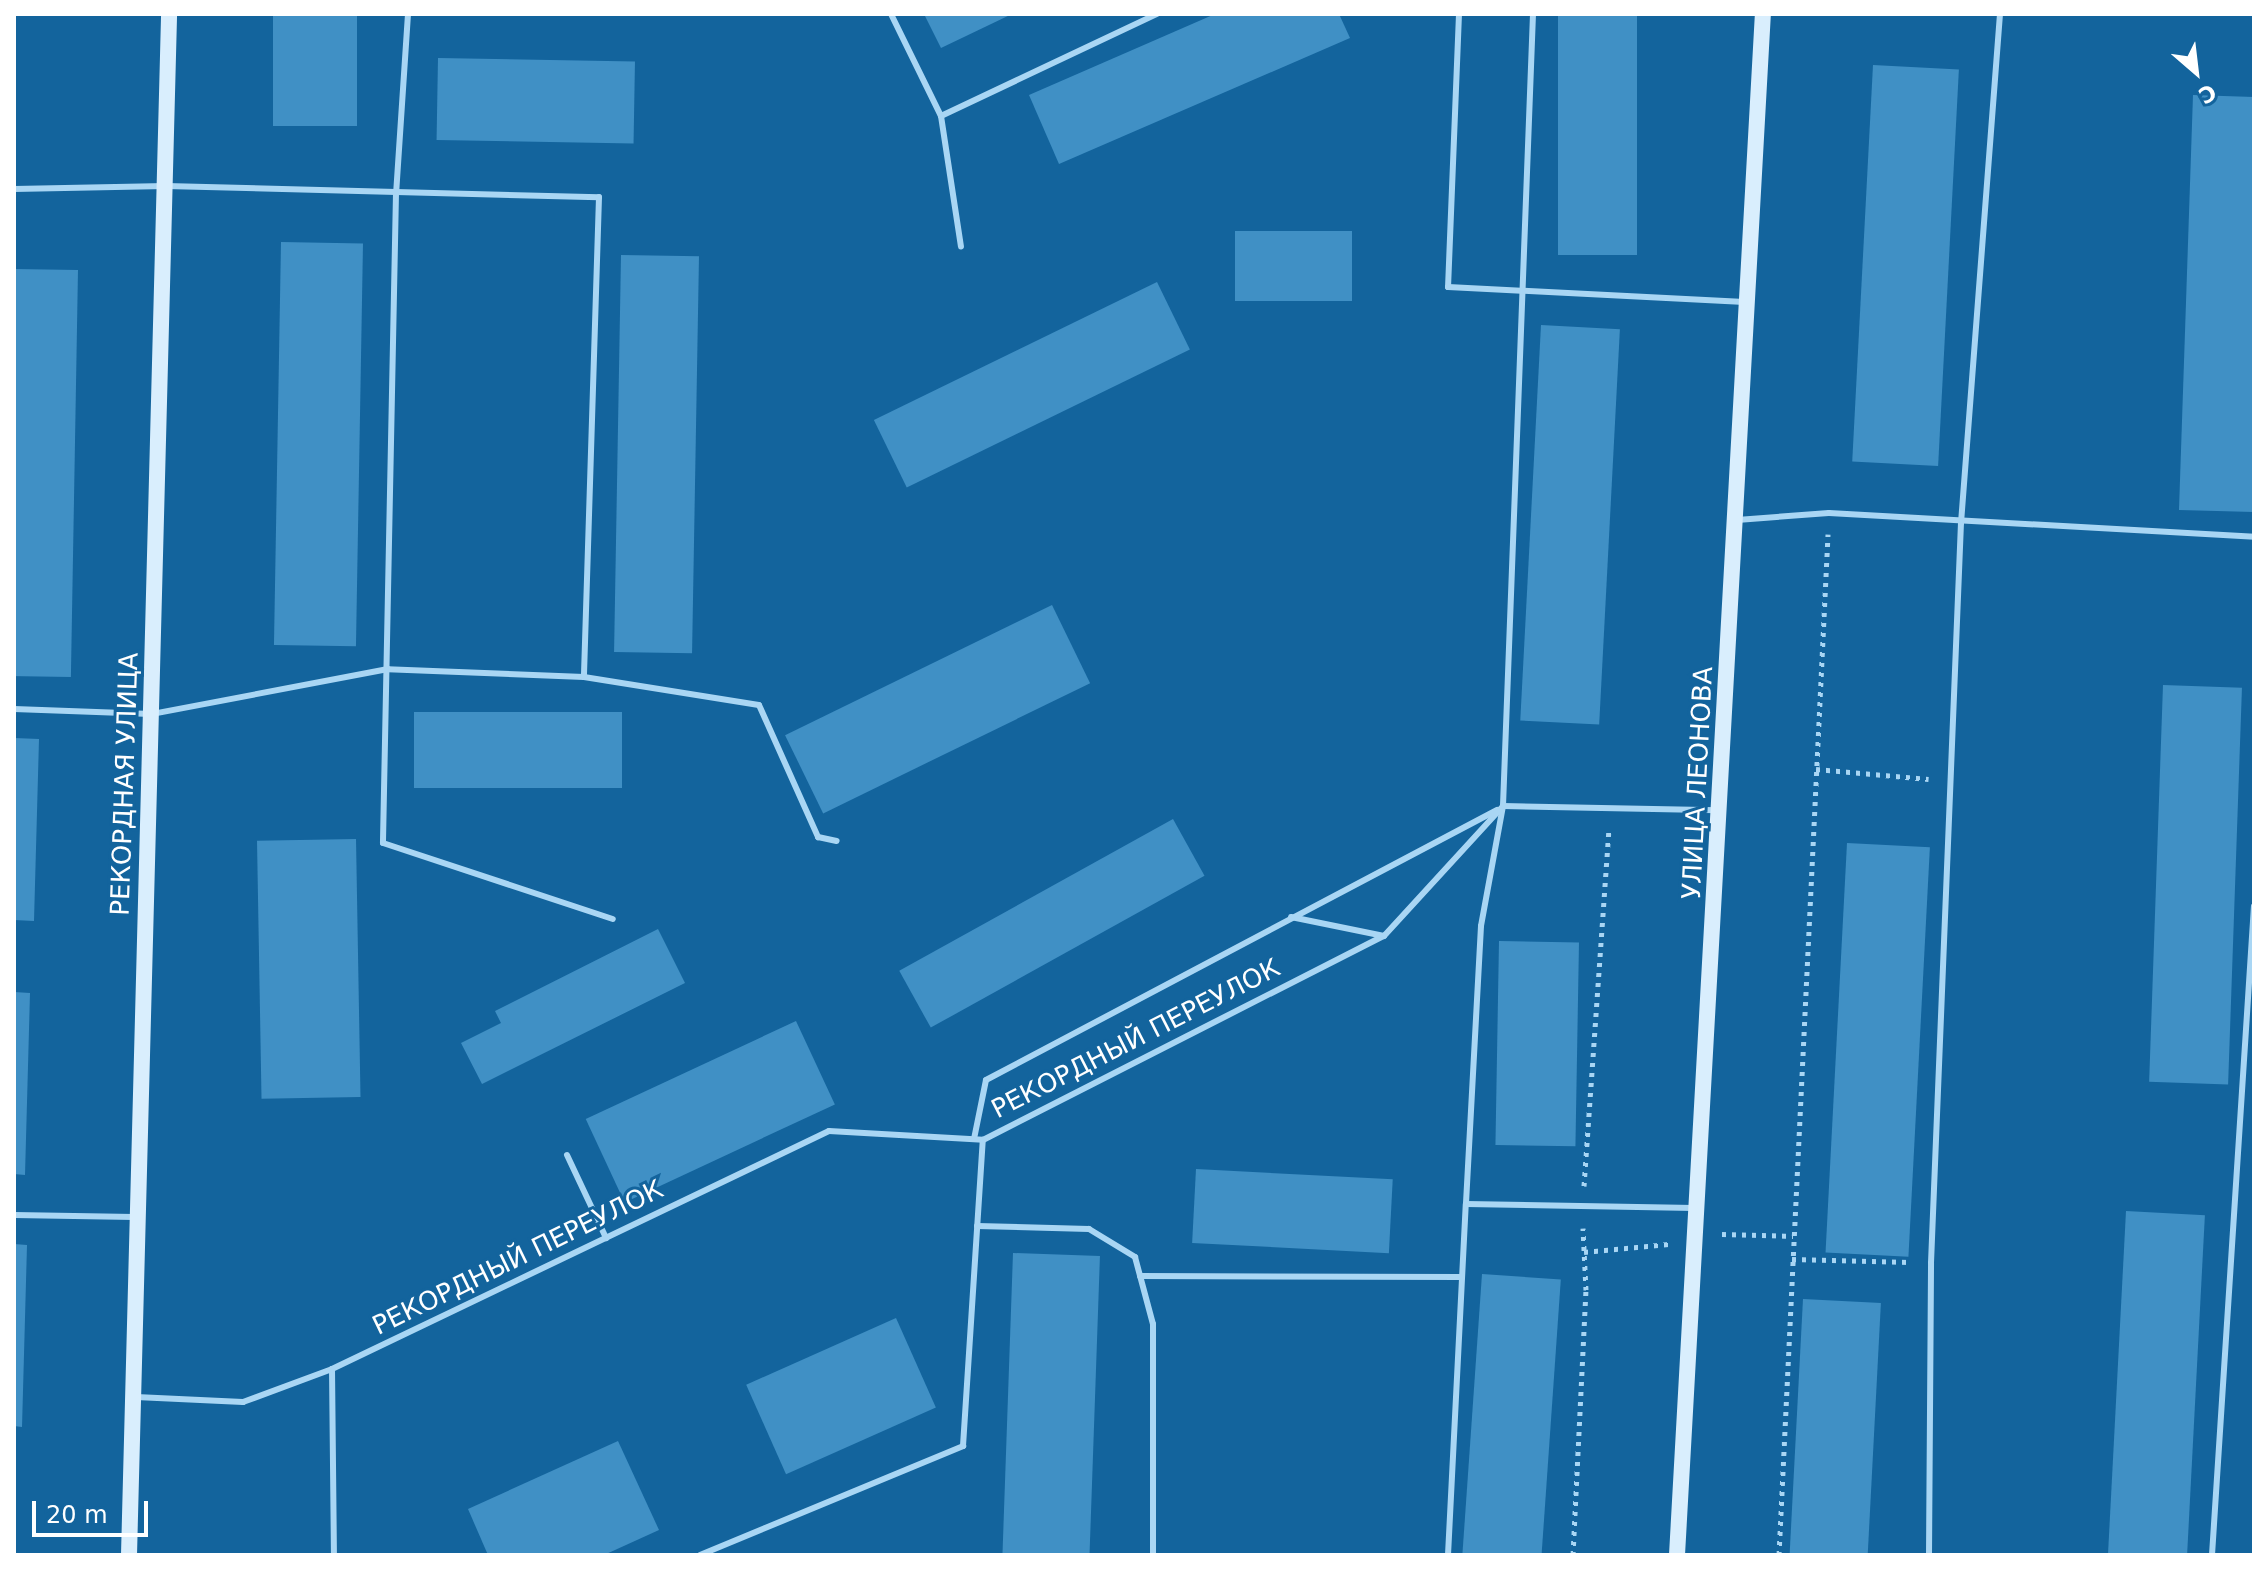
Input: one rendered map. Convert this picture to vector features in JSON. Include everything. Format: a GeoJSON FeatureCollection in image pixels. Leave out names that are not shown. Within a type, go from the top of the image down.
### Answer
{"type":"FeatureCollection","features":[{"type":"Feature","properties":{"kind":"main road","name":"РЕКОРДНАЯ УЛИЦА"},"geometry":{"type":"LineString","coordinates":[[129,1555],[134,1217],[169,14]]}},
{"type":"Feature","properties":{"kind":"main road","name":"УЛИЦА ЛЕОНОВА"},"geometry":{"type":"LineString","coordinates":[[1677,1555],[1700,1208],[1737,520],[1745,302],[1763,14]]}},
{"type":"Feature","properties":{"kind":"lane"},"geometry":{"type":"LineString","coordinates":[[408,14],[396,193],[383,843],[613,919]]}},
{"type":"Feature","properties":{"kind":"lane"},"geometry":{"type":"LineString","coordinates":[[891,14],[941,116],[961,246]]}},
{"type":"Feature","properties":{"kind":"lane"},"geometry":{"type":"LineString","coordinates":[[941,116],[1157,14]]}},
{"type":"Feature","properties":{"kind":"lane"},"geometry":{"type":"LineString","coordinates":[[1459,14],[1448,287],[1745,302]]}},
{"type":"Feature","properties":{"kind":"lane"},"geometry":{"type":"LineString","coordinates":[[1448,1555],[1460,1382],[1460,1277],[1481,926],[1503,806],[1533,14]]}},
{"type":"Feature","properties":{"kind":"lane"},"geometry":{"type":"LineString","coordinates":[[1929,1555],[1931,1263],[1961,523],[2000,14]]}},
{"type":"Feature","properties":{"kind":"lane"},"geometry":{"type":"LineString","coordinates":[[14,189],[166,186],[599,197],[584,677]]}},
{"type":"Feature","properties":{"kind":"lane"},"geometry":{"type":"LineString","coordinates":[[1737,520],[1829,513],[1961,523],[2254,537]]}},
{"type":"Feature","properties":{"kind":"lane"},"geometry":{"type":"LineString","coordinates":[[14,709],[151,714],[388,669],[584,677],[759,705],[818,837],[837,841]]}},
{"type":"Feature","properties":{"kind":"lane"},"geometry":{"type":"LineString","coordinates":[[700,1555],[963,1446],[977,1226],[978,1140],[986,1080],[1503,806],[1721,810]]}},
{"type":"Feature","properties":{"kind":"lane","name":"РЕКОРДНЫЙ ПЕРЕУЛОК"},"geometry":{"type":"LineString","coordinates":[[132,1397],[243,1402],[332,1369],[829,1131],[978,1140],[1384,936],[1503,806]]}},
{"type":"Feature","properties":{"kind":"lane"},"geometry":{"type":"LineString","coordinates":[[2212,1555],[2254,906]]}},
{"type":"Feature","properties":{"kind":"lane"},"geometry":{"type":"LineString","coordinates":[[1291,917],[1384,936]]}},
{"type":"Feature","properties":{"kind":"lane"},"geometry":{"type":"LineString","coordinates":[[567,1155],[606,1238]]}},
{"type":"Feature","properties":{"kind":"lane"},"geometry":{"type":"LineString","coordinates":[[1466,1204],[1700,1208]]}},
{"type":"Feature","properties":{"kind":"lane"},"geometry":{"type":"LineString","coordinates":[[14,1215],[134,1217]]}},
{"type":"Feature","properties":{"kind":"lane"},"geometry":{"type":"LineString","coordinates":[[977,1226],[1089,1229],[1135,1257],[1153,1324],[1153,1555]]}},
{"type":"Feature","properties":{"kind":"lane"},"geometry":{"type":"LineString","coordinates":[[1140,1276],[1460,1277]]}},
{"type":"Feature","properties":{"kind":"lane"},"geometry":{"type":"LineString","coordinates":[[332,1369],[334,1555]]}},
{"type":"Feature","properties":{"kind":"path"},"geometry":{"type":"LineString","coordinates":[[1779,1555],[1829,513]]}},
{"type":"Feature","properties":{"kind":"path"},"geometry":{"type":"LineString","coordinates":[[1816,769],[1950,781]]}},
{"type":"Feature","properties":{"kind":"path"},"geometry":{"type":"LineString","coordinates":[[1584,1252],[1638,1250]]}},
{"type":"Feature","properties":{"kind":"path"},"geometry":{"type":"LineString","coordinates":[[1792,1259],[1931,1263]]}},
{"type":"Feature","properties":{"kind":"building"},"geometry":{"type":"Polygon","coordinates":[[[273,14],[357,14],[357,126],[273,126],[273,14]]]}},
{"type":"Feature","properties":{"kind":"building"},"geometry":{"type":"Polygon","coordinates":[[[924,14],[1012,14],[941,48],[924,14]]]}},
{"type":"Feature","properties":{"kind":"building"},"geometry":{"type":"Polygon","coordinates":[[[1215,14],[1339,14],[1350,38],[1059,164],[1029,95],[1215,14]]]}},
{"type":"Feature","properties":{"kind":"building"},"geometry":{"type":"Polygon","coordinates":[[[1558,14],[1637,14],[1637,255],[1558,255],[1558,14]]]}},
{"type":"Feature","properties":{"kind":"building"},"geometry":{"type":"Polygon","coordinates":[[[438,58],[635,61],[634,143],[437,140],[438,58]]]}},
{"type":"Feature","properties":{"kind":"building"},"geometry":{"type":"Polygon","coordinates":[[[1873,65],[1959,70],[1938,466],[1852,461],[1873,65]]]}},
{"type":"Feature","properties":{"kind":"building"},"geometry":{"type":"Polygon","coordinates":[[[2193,95],[2254,97],[2254,512],[2179,510],[2193,95]]]}},
{"type":"Feature","properties":{"kind":"building"},"geometry":{"type":"Polygon","coordinates":[[[1235,231],[1352,231],[1352,301],[1235,301],[1235,231]]]}},
{"type":"Feature","properties":{"kind":"building"},"geometry":{"type":"Polygon","coordinates":[[[281,242],[363,243],[356,646],[274,645],[281,242]]]}},
{"type":"Feature","properties":{"kind":"building"},"geometry":{"type":"Polygon","coordinates":[[[621,255],[699,256],[692,653],[614,652],[621,255]]]}},
{"type":"Feature","properties":{"kind":"building"},"geometry":{"type":"Polygon","coordinates":[[[14,269],[78,270],[71,677],[14,676],[14,269]]]}},
{"type":"Feature","properties":{"kind":"building"},"geometry":{"type":"Polygon","coordinates":[[[1157,282],[1190,349],[907,487],[874,420],[1157,282]]]}},
{"type":"Feature","properties":{"kind":"building"},"geometry":{"type":"Polygon","coordinates":[[[1541,325],[1620,329],[1599,725],[1520,720],[1541,325]]]}},
{"type":"Feature","properties":{"kind":"building"},"geometry":{"type":"Polygon","coordinates":[[[1052,605],[1090,683],[823,813],[785,735],[1052,605]]]}},
{"type":"Feature","properties":{"kind":"building"},"geometry":{"type":"Polygon","coordinates":[[[2163,685],[2242,688],[2228,1085],[2149,1082],[2163,685]]]}},
{"type":"Feature","properties":{"kind":"building"},"geometry":{"type":"Polygon","coordinates":[[[414,712],[622,712],[622,788],[414,788],[414,712]]]}},
{"type":"Feature","properties":{"kind":"building"},"geometry":{"type":"Polygon","coordinates":[[[14,738],[39,739],[34,921],[14,920],[14,738]]]}},
{"type":"Feature","properties":{"kind":"building"},"geometry":{"type":"Polygon","coordinates":[[[1173,819],[1205,876],[931,1028],[899,971],[1173,819]]]}},
{"type":"Feature","properties":{"kind":"building"},"geometry":{"type":"Polygon","coordinates":[[[356,839],[361,1097],[262,1099],[257,841],[356,839]]]}},
{"type":"Feature","properties":{"kind":"building"},"geometry":{"type":"Polygon","coordinates":[[[1847,843],[1930,847],[1908,1257],[1826,1252],[1847,843]]]}},
{"type":"Feature","properties":{"kind":"building"},"geometry":{"type":"Polygon","coordinates":[[[658,929],[685,983],[482,1084],[461,1043],[501,1023],[495,1011],[658,929]]]}},
{"type":"Feature","properties":{"kind":"building"},"geometry":{"type":"Polygon","coordinates":[[[1499,941],[1579,942],[1575,1146],[1495,1145],[1499,941]]]}},
{"type":"Feature","properties":{"kind":"building"},"geometry":{"type":"Polygon","coordinates":[[[14,992],[30,993],[25,1175],[14,1174],[14,992]]]}},
{"type":"Feature","properties":{"kind":"building"},"geometry":{"type":"Polygon","coordinates":[[[796,1021],[835,1104],[625,1202],[586,1119],[796,1021]]]}},
{"type":"Feature","properties":{"kind":"building"},"geometry":{"type":"Polygon","coordinates":[[[1196,1169],[1393,1179],[1389,1253],[1192,1243],[1196,1169]]]}},
{"type":"Feature","properties":{"kind":"building"},"geometry":{"type":"Polygon","coordinates":[[[2126,1211],[2205,1215],[2187,1555],[2108,1555],[2126,1211]]]}},
{"type":"Feature","properties":{"kind":"building"},"geometry":{"type":"Polygon","coordinates":[[[14,1244],[27,1245],[22,1427],[14,1426],[14,1244]]]}},
{"type":"Feature","properties":{"kind":"building"},"geometry":{"type":"Polygon","coordinates":[[[1013,1253],[1100,1256],[1090,1555],[1002,1555],[1013,1253]]]}},
{"type":"Feature","properties":{"kind":"building"},"geometry":{"type":"Polygon","coordinates":[[[1482,1274],[1561,1280],[1542,1555],[1462,1554],[1482,1274]]]}},
{"type":"Feature","properties":{"kind":"building"},"geometry":{"type":"Polygon","coordinates":[[[1803,1299],[1881,1303],[1868,1555],[1790,1555],[1803,1299]]]}},
{"type":"Feature","properties":{"kind":"building"},"geometry":{"type":"Polygon","coordinates":[[[896,1318],[936,1408],[786,1474],[746,1385],[896,1318]]]}},
{"type":"Feature","properties":{"kind":"building"},"geometry":{"type":"Polygon","coordinates":[[[618,1441],[659,1530],[604,1555],[488,1555],[468,1509],[618,1441]]]}}]}
